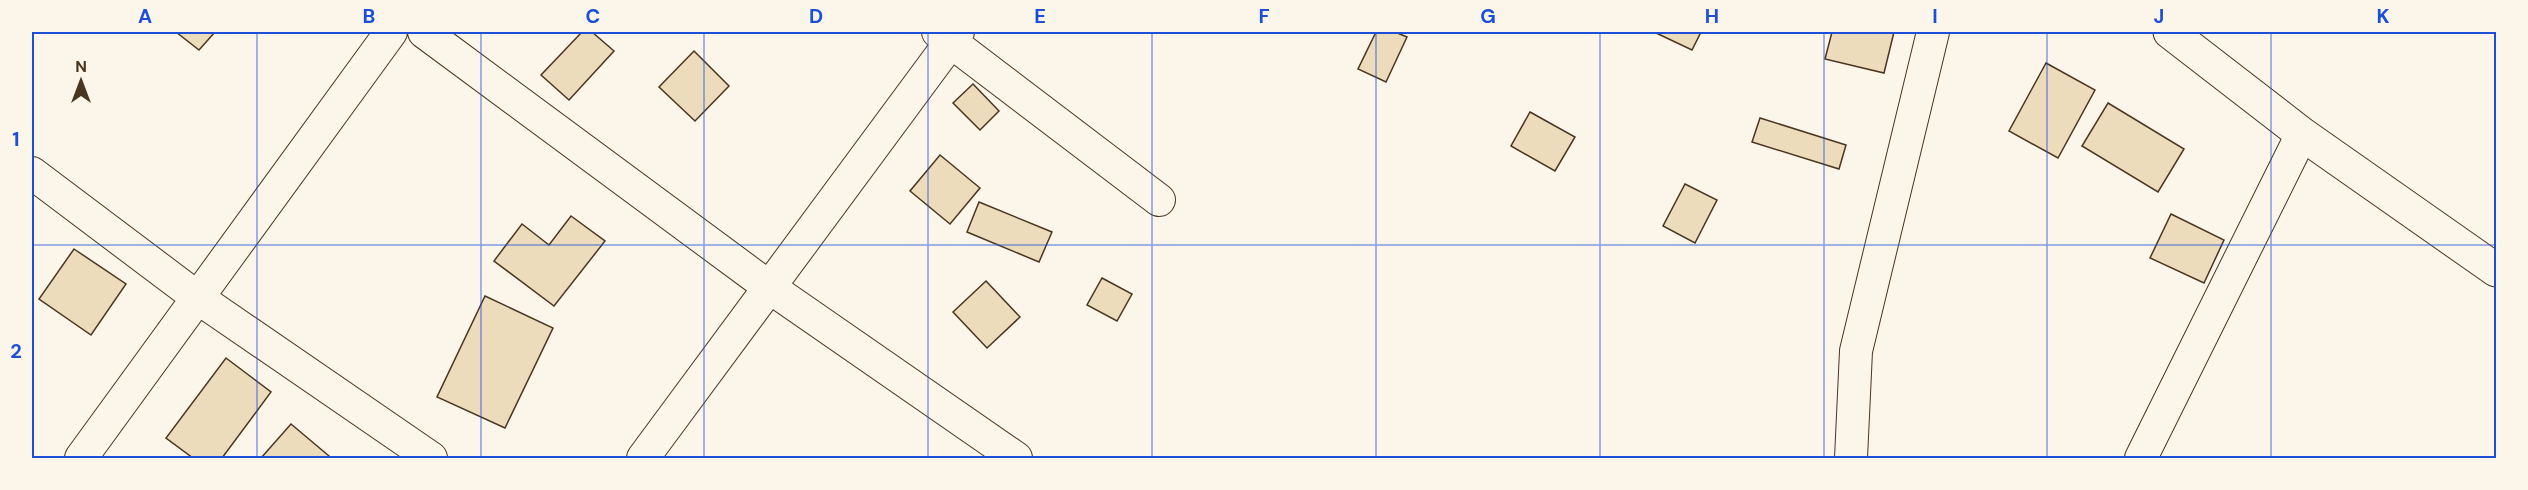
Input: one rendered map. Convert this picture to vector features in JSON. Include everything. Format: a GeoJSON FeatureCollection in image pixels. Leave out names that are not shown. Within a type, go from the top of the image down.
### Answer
{"type":"FeatureCollection","features":[{"type":"Feature","properties":{"kind":"highway"},"geometry":{"type":"LineString","coordinates":[[2170,32],[2302,134],[2496,270]]}},
{"type":"Feature","properties":{"kind":"street"},"geometry":{"type":"LineString","coordinates":[[81,459],[390,32]]}},
{"type":"Feature","properties":{"kind":"street"},"geometry":{"type":"LineString","coordinates":[[424,32],[769,287],[1016,459]]}},
{"type":"Feature","properties":{"kind":"street"},"geometry":{"type":"LineString","coordinates":[[1851,459],[1856,351],[1933,32]]}},
{"type":"Feature","properties":{"kind":"street"},"geometry":{"type":"LineString","coordinates":[[643,459],[949,35],[1159,200]]}},
{"type":"Feature","properties":{"kind":"street"},"geometry":{"type":"LineString","coordinates":[[2141,459],[2302,134]]}},
{"type":"Feature","properties":{"kind":"street"},"geometry":{"type":"LineString","coordinates":[[32,173],[198,298],[431,459]]}},
{"type":"Feature","properties":{"kind":"building"},"geometry":{"type":"Polygon","coordinates":[[[176,32],[215,32],[199,50],[176,32]]]}},
{"type":"Feature","properties":{"kind":"building"},"geometry":{"type":"Polygon","coordinates":[[[582,32],[592,32],[614,51],[569,100],[541,75],[582,32]]]}},
{"type":"Feature","properties":{"kind":"building"},"geometry":{"type":"Polygon","coordinates":[[[1376,32],[1395,32],[1407,37],[1386,82],[1358,69],[1376,32]]]}},
{"type":"Feature","properties":{"kind":"building"},"geometry":{"type":"Polygon","coordinates":[[[1654,32],[1701,32],[1692,50],[1654,32]]]}},
{"type":"Feature","properties":{"kind":"building"},"geometry":{"type":"Polygon","coordinates":[[[1832,32],[1894,32],[1884,73],[1825,59],[1832,32]]]}},
{"type":"Feature","properties":{"kind":"building"},"geometry":{"type":"Polygon","coordinates":[[[694,51],[729,86],[695,121],[659,87],[694,51]]]}},
{"type":"Feature","properties":{"kind":"building"},"geometry":{"type":"Polygon","coordinates":[[[2046,63],[2095,90],[2058,158],[2009,131],[2046,63]]]}},
{"type":"Feature","properties":{"kind":"building"},"geometry":{"type":"Polygon","coordinates":[[[973,84],[999,111],[980,130],[953,103],[973,84]]]}},
{"type":"Feature","properties":{"kind":"building"},"geometry":{"type":"Polygon","coordinates":[[[2108,103],[2184,149],[2158,192],[2082,146],[2108,103]]]}},
{"type":"Feature","properties":{"kind":"building"},"geometry":{"type":"Polygon","coordinates":[[[1530,112],[1575,137],[1555,171],[1511,146],[1530,112]]]}},
{"type":"Feature","properties":{"kind":"building"},"geometry":{"type":"Polygon","coordinates":[[[1760,118],[1846,145],[1839,169],[1752,142],[1760,118]]]}},
{"type":"Feature","properties":{"kind":"building"},"geometry":{"type":"Polygon","coordinates":[[[940,155],[980,188],[950,224],[910,191],[940,155]]]}},
{"type":"Feature","properties":{"kind":"building"},"geometry":{"type":"Polygon","coordinates":[[[1685,184],[1717,200],[1695,243],[1663,226],[1685,184]]]}},
{"type":"Feature","properties":{"kind":"building"},"geometry":{"type":"Polygon","coordinates":[[[979,202],[1052,232],[1039,262],[967,232],[979,202]]]}},
{"type":"Feature","properties":{"kind":"building"},"geometry":{"type":"Polygon","coordinates":[[[2171,214],[2224,240],[2204,283],[2150,258],[2171,214]]]}},
{"type":"Feature","properties":{"kind":"building"},"geometry":{"type":"Polygon","coordinates":[[[571,216],[605,241],[554,306],[494,261],[522,224],[549,245],[571,216]]]}},
{"type":"Feature","properties":{"kind":"building"},"geometry":{"type":"Polygon","coordinates":[[[74,249],[126,284],[91,335],[39,299],[74,249]]]}},
{"type":"Feature","properties":{"kind":"building"},"geometry":{"type":"Polygon","coordinates":[[[1102,278],[1132,294],[1117,321],[1087,305],[1102,278]]]}},
{"type":"Feature","properties":{"kind":"building"},"geometry":{"type":"Polygon","coordinates":[[[986,281],[1020,317],[987,348],[953,312],[986,281]]]}},
{"type":"Feature","properties":{"kind":"building"},"geometry":{"type":"Polygon","coordinates":[[[485,296],[553,328],[505,428],[437,397],[485,296]]]}},
{"type":"Feature","properties":{"kind":"building"},"geometry":{"type":"Polygon","coordinates":[[[226,358],[271,392],[222,458],[193,458],[166,438],[226,358]]]}},
{"type":"Feature","properties":{"kind":"building"},"geometry":{"type":"Polygon","coordinates":[[[291,424],[329,456],[327,458],[261,458],[291,424]]]}}]}
